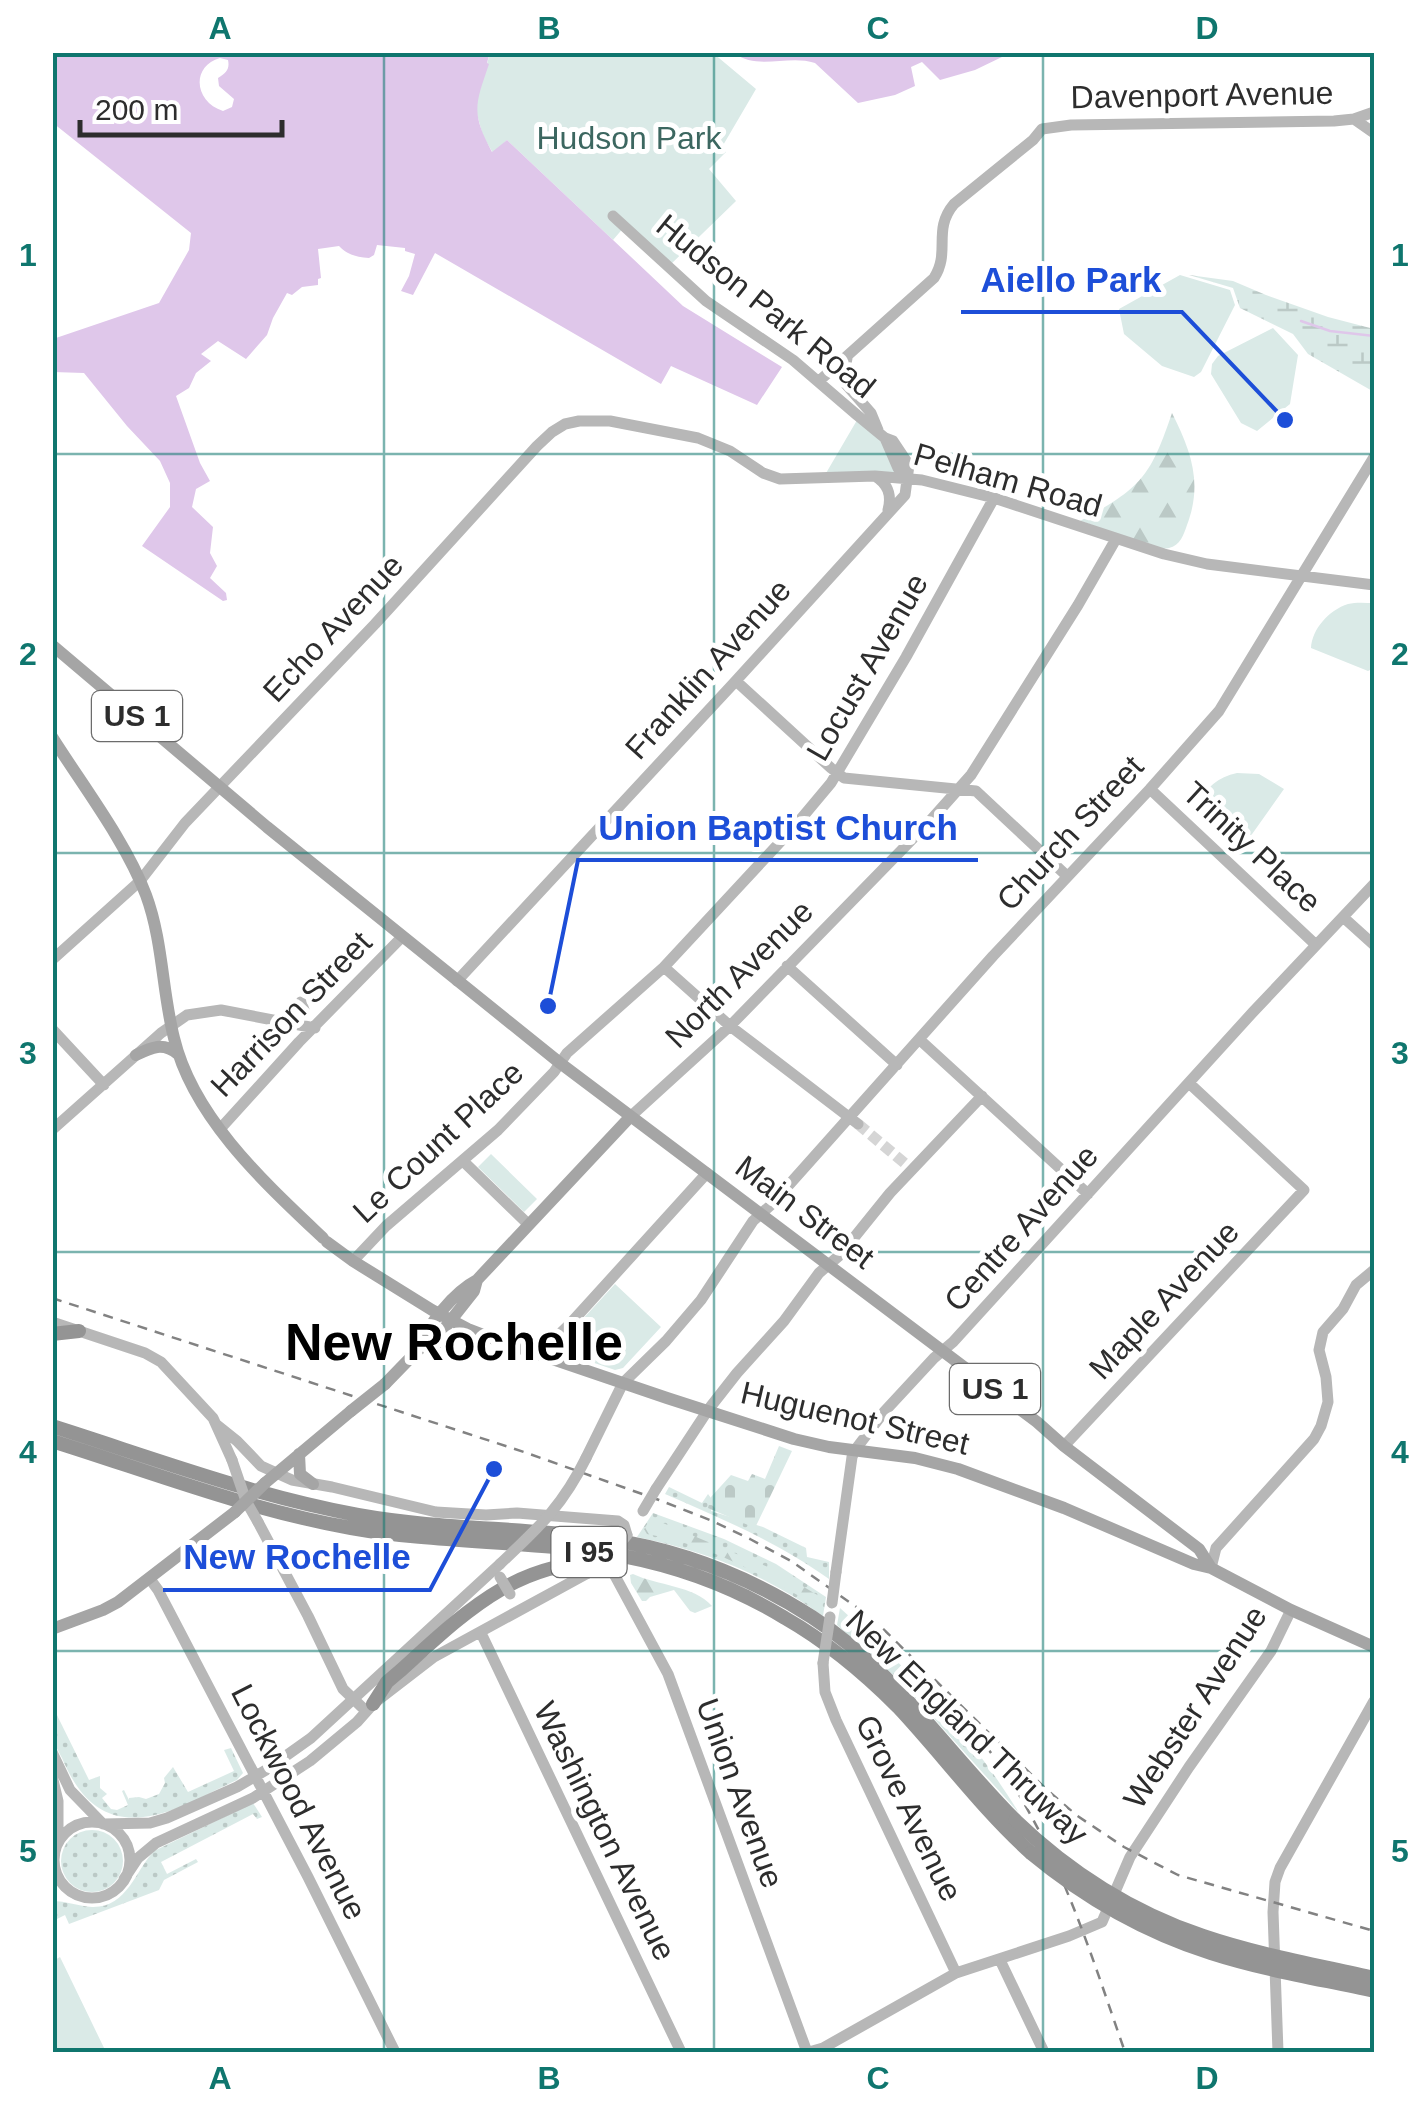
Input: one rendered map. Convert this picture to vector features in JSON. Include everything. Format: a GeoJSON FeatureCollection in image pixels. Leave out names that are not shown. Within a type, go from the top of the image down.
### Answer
{"type":"FeatureCollection","features":[{"type":"Feature","properties":{"kind":"highway"},"geometry":{"type":"LineString","coordinates":[[52,1334],[79,1331]]}},
{"type":"Feature","properties":{"kind":"highway","name":"New England Thruway"},"geometry":{"type":"LineString","coordinates":[[52,1422],[249,1488],[337,1511],[398,1521],[607,1540],[656,1549],[726,1572],[793,1605],[854,1648],[908,1700],[1016,1820],[1092,1882],[1168,1923],[1239,1948],[1374,1978]]}},
{"type":"Feature","properties":{"kind":"highway","name":"New England Thruway"},"geometry":{"type":"LineString","coordinates":[[52,1441],[327,1524],[400,1536],[598,1552],[694,1575],[740,1594],[784,1616],[844,1658],[899,1708],[980,1802],[1031,1852],[1101,1903],[1166,1936],[1236,1960],[1374,1992]]}},
{"type":"Feature","properties":{"kind":"highway"},"geometry":{"type":"LineString","coordinates":[[370,1708],[387,1682],[417,1656],[480,1603],[521,1578],[552,1567],[587,1562],[694,1575]]}},
{"type":"Feature","properties":{"kind":"main road","name":"US 1"},"geometry":{"type":"LineString","coordinates":[[52,645],[222,787]]}},
{"type":"Feature","properties":{"kind":"main road","name":"Huguenot Street"},"geometry":{"type":"LineString","coordinates":[[52,737],[140,882],[156,930],[178,1054],[199,1098],[279,1195],[353,1262],[468,1329],[797,1439],[958,1469],[1211,1568]]}},
{"type":"Feature","properties":{"kind":"main road","name":"Main Street"},"geometry":{"type":"LineString","coordinates":[[222,787],[560,1063],[944,1350],[1200,1549],[1211,1568],[1374,1647]]}},
{"type":"Feature","properties":{"kind":"main road"},"geometry":{"type":"LineString","coordinates":[[136,1055],[160,1046],[178,1054]]}},
{"type":"Feature","properties":{"kind":"main road","name":"North Avenue"},"geometry":{"type":"LineString","coordinates":[[52,1629],[104,1610],[150,1579],[235,1512],[385,1384],[420,1349],[431,1344],[466,1286],[477,1280],[630,1117]]}},
{"type":"Feature","properties":{"kind":"main road"},"geometry":{"type":"LineString","coordinates":[[402,1369],[468,1329]]}},
{"type":"Feature","properties":{"kind":"main road"},"geometry":{"type":"LineString","coordinates":[[299,1454],[298,1470],[313,1484]]}},
{"type":"Feature","properties":{"kind":"main road"},"geometry":{"type":"LineString","coordinates":[[1145,1544],[1159,1533],[1157,1518]]}},
{"type":"Feature","properties":{"kind":"street"},"geometry":{"type":"LineString","coordinates":[[1354,119],[1374,112]]}},
{"type":"Feature","properties":{"kind":"street","name":"Davenport Avenue"},"geometry":{"type":"LineString","coordinates":[[818,382],[938,272],[942,222],[954,204],[1042,129],[1071,124],[1354,119],[1374,133]]}},
{"type":"Feature","properties":{"kind":"street","name":"Hudson Park Road"},"geometry":{"type":"LineString","coordinates":[[613,216],[706,301],[776,347],[884,438],[906,478]]}},
{"type":"Feature","properties":{"kind":"street"},"geometry":{"type":"LineString","coordinates":[[847,358],[843,380],[871,414],[884,438],[889,462],[875,476],[884,481],[890,496],[888,514]]}},
{"type":"Feature","properties":{"kind":"street","name":"Pelham Road"},"geometry":{"type":"LineString","coordinates":[[574,422],[610,421],[698,438],[730,451],[752,468],[780,478],[906,478],[994,498],[1148,550],[1204,563],[1374,585]]}},
{"type":"Feature","properties":{"kind":"street","name":"Echo Avenue"},"geometry":{"type":"LineString","coordinates":[[52,960],[140,882],[172,838],[537,446],[557,428],[574,422]]}},
{"type":"Feature","properties":{"kind":"street","name":"Church Street"},"geometry":{"type":"LineString","coordinates":[[104,1824],[150,1823],[167,1818],[256,1777],[311,1738],[499,1569],[553,1513],[570,1489],[623,1383],[701,1300],[753,1221],[854,1120],[920,1040],[1219,711],[1374,457]]}},
{"type":"Feature","properties":{"kind":"street","name":"Franklin Avenue"},"geometry":{"type":"LineString","coordinates":[[457,981],[888,514],[904,495],[906,478]]}},
{"type":"Feature","properties":{"kind":"street","name":"Locust Avenue"},"geometry":{"type":"LineString","coordinates":[[560,1063],[664,968],[838,774],[994,498]]}},
{"type":"Feature","properties":{"kind":"street","name":"North Avenue"},"geometry":{"type":"LineString","coordinates":[[630,1117],[730,1026],[959,789],[993,742],[1116,540]]}},
{"type":"Feature","properties":{"kind":"street"},"geometry":{"type":"LineString","coordinates":[[736,681],[838,774],[976,791],[1067,876]]}},
{"type":"Feature","properties":{"kind":"street","name":"Trinity Place"},"geometry":{"type":"LineString","coordinates":[[1150,789],[1316,945]]}},
{"type":"Feature","properties":{"kind":"street","name":"Centre Avenue"},"geometry":{"type":"LineString","coordinates":[[823,1664],[855,1450],[884,1412],[1374,884]]}},
{"type":"Feature","properties":{"kind":"street"},"geometry":{"type":"LineString","coordinates":[[1343,918],[1374,945]]}},
{"type":"Feature","properties":{"kind":"street","name":"Harrison Street"},"geometry":{"type":"LineString","coordinates":[[220,1128],[402,937]]}},
{"type":"Feature","properties":{"kind":"street"},"geometry":{"type":"LineString","coordinates":[[787,966],[898,1065]]}},
{"type":"Feature","properties":{"kind":"street"},"geometry":{"type":"LineString","coordinates":[[664,968],[730,1026],[854,1120]]}},
{"type":"Feature","properties":{"kind":"street"},"geometry":{"type":"LineString","coordinates":[[281,1020],[300,1014],[304,1010],[301,1002]]}},
{"type":"Feature","properties":{"kind":"street"},"geometry":{"type":"LineString","coordinates":[[52,1130],[187,1014],[210,1010],[315,1028]]}},
{"type":"Feature","properties":{"kind":"street"},"geometry":{"type":"LineString","coordinates":[[52,1029],[104,1084]]}},
{"type":"Feature","properties":{"kind":"street"},"geometry":{"type":"LineString","coordinates":[[920,1040],[1088,1194]]}},
{"type":"Feature","properties":{"kind":"street","name":"Le Count Place"},"geometry":{"type":"LineString","coordinates":[[353,1262],[386,1226],[506,1122],[560,1063]]}},
{"type":"Feature","properties":{"kind":"street","name":"Maple Avenue"},"geometry":{"type":"LineString","coordinates":[[1064,1446],[1304,1190],[1190,1084]]}},
{"type":"Feature","properties":{"kind":"street"},"geometry":{"type":"LineString","coordinates":[[52,1893],[95,1898],[114,1890],[138,1858],[156,1843],[240,1804],[310,1761],[434,1658],[606,1560],[627,1536],[708,1410],[910,1168],[982,1096]]}},
{"type":"Feature","properties":{"kind":"street"},"geometry":{"type":"LineString","coordinates":[[462,1161],[528,1224]]}},
{"type":"Feature","properties":{"kind":"street"},"geometry":{"type":"LineString","coordinates":[[539,1354],[706,1173]]}},
{"type":"Feature","properties":{"kind":"street"},"geometry":{"type":"LineString","coordinates":[[1211,1568],[1216,1548],[1303,1452],[1321,1426],[1328,1389],[1319,1342],[1356,1285],[1374,1270]]}},
{"type":"Feature","properties":{"kind":"street"},"geometry":{"type":"LineString","coordinates":[[52,1322],[160,1362],[270,1479],[313,1484],[436,1512],[517,1512],[618,1521],[624,1525],[627,1536]]}},
{"type":"Feature","properties":{"kind":"street"},"geometry":{"type":"LineString","coordinates":[[222,1429],[246,1501],[344,1688],[352,1699],[370,1708]]}},
{"type":"Feature","properties":{"kind":"street","name":"Union Avenue"},"geometry":{"type":"LineString","coordinates":[[606,1560],[668,1674],[808,2052]]}},
{"type":"Feature","properties":{"kind":"street"},"geometry":{"type":"LineString","coordinates":[[499,1569],[510,1594],[523,1600],[538,1600]]}},
{"type":"Feature","properties":{"kind":"street","name":"Lockwood Avenue"},"geometry":{"type":"LineString","coordinates":[[150,1579],[256,1777],[395,2052]]}},
{"type":"Feature","properties":{"kind":"street","name":"Webster Avenue"},"geometry":{"type":"LineString","coordinates":[[808,2052],[956,1974],[1102,1922],[1130,1857],[1188,1766],[1271,1651],[1291,1610]]}},
{"type":"Feature","properties":{"kind":"street","name":"Washington Avenue"},"geometry":{"type":"LineString","coordinates":[[482,1633],[681,2052]]}},
{"type":"Feature","properties":{"kind":"street","name":"Grove Avenue"},"geometry":{"type":"LineString","coordinates":[[823,1664],[825,1692],[836,1720],[956,1974]]}},
{"type":"Feature","properties":{"kind":"street"},"geometry":{"type":"LineString","coordinates":[[1278,2052],[1272,1945],[1274,1882],[1374,1701]]}},
{"type":"Feature","properties":{"kind":"street"},"geometry":{"type":"LineString","coordinates":[[52,1752],[70,1790],[118,1833],[127,1847],[129,1864],[124,1879]]}},
{"type":"Feature","properties":{"kind":"street"},"geometry":{"type":"LineString","coordinates":[[52,1776],[58,1801],[54,1862],[58,1877],[80,1896]]}},
{"type":"Feature","properties":{"kind":"street"},"geometry":{"type":"LineString","coordinates":[[56,1847],[64,1834],[76,1826],[86,1822],[104,1824]]}},
{"type":"Feature","properties":{"kind":"street"},"geometry":{"type":"LineString","coordinates":[[1000,1960],[1044,2052]]}},
{"type":"Feature","properties":{"kind":"green space","name":"Hudson Park"},"geometry":{"type":"Polygon","coordinates":[[[490,53],[713,53],[756,89],[722,147],[726,152],[709,169],[736,201],[668,267],[625,226],[613,240],[507,140],[493,153],[483,136],[475,107],[490,53]]]}},
{"type":"Feature","properties":{"kind":"green space"},"geometry":{"type":"Polygon","coordinates":[[[1180,275],[1230,290],[1235,305],[1201,372],[1194,377],[1162,366],[1124,334],[1119,309],[1180,275]]]}},
{"type":"Feature","properties":{"kind":"green space"},"geometry":{"type":"Polygon","coordinates":[[[1189,275],[1233,281],[1328,317],[1374,329],[1374,392],[1308,354],[1293,334],[1240,308],[1233,288],[1189,275]]]}},
{"type":"Feature","properties":{"kind":"green space"},"geometry":{"type":"Polygon","coordinates":[[[1273,328],[1298,355],[1290,404],[1257,431],[1241,423],[1211,374],[1212,364],[1218,356],[1273,328]]]}},
{"type":"Feature","properties":{"kind":"green space"},"geometry":{"type":"Polygon","coordinates":[[[1172,413],[1185,441],[1194,481],[1192,510],[1179,542],[1169,548],[1151,547],[1080,521],[1141,479],[1157,453],[1172,413]]]}},
{"type":"Feature","properties":{"kind":"green space"},"geometry":{"type":"Polygon","coordinates":[[[860,415],[908,476],[822,480],[860,415]]]}},
{"type":"Feature","properties":{"kind":"green space"},"geometry":{"type":"Polygon","coordinates":[[[1351,603],[1374,603],[1374,668],[1368,671],[1311,648],[1318,627],[1334,611],[1351,603]]]}},
{"type":"Feature","properties":{"kind":"green space"},"geometry":{"type":"Polygon","coordinates":[[[1237,773],[1259,774],[1284,789],[1250,837],[1241,839],[1197,804],[1213,784],[1237,773]]]}},
{"type":"Feature","properties":{"kind":"green space"},"geometry":{"type":"Polygon","coordinates":[[[491,1154],[537,1199],[524,1212],[478,1167],[491,1154]]]}},
{"type":"Feature","properties":{"kind":"green space"},"geometry":{"type":"Polygon","coordinates":[[[615,1284],[661,1327],[623,1368],[615,1370],[562,1352],[559,1345],[615,1284]]]}},
{"type":"Feature","properties":{"kind":"green space"},"geometry":{"type":"Polygon","coordinates":[[[779,1446],[792,1451],[755,1528],[708,1508],[711,1497],[731,1475],[748,1481],[752,1474],[765,1479],[779,1446]]]}},
{"type":"Feature","properties":{"kind":"green space"},"geometry":{"type":"Polygon","coordinates":[[[669,1487],[702,1503],[708,1494],[714,1502],[711,1511],[763,1527],[806,1548],[807,1557],[829,1562],[829,1579],[769,1542],[665,1494],[669,1487]]]}},
{"type":"Feature","properties":{"kind":"green space"},"geometry":{"type":"Polygon","coordinates":[[[653,1513],[724,1539],[776,1564],[826,1597],[823,1616],[780,1588],[734,1566],[637,1537],[653,1513]]]}},
{"type":"Feature","properties":{"kind":"green space"},"geometry":{"type":"Polygon","coordinates":[[[651,1518],[775,1570],[824,1602],[817,1606],[714,1553],[647,1534],[644,1529],[651,1518]]]}},
{"type":"Feature","properties":{"kind":"green space"},"geometry":{"type":"Polygon","coordinates":[[[633,1574],[695,1594],[712,1606],[695,1613],[690,1611],[674,1590],[642,1601],[631,1583],[633,1574]]]}},
{"type":"Feature","properties":{"kind":"green space"},"geometry":{"type":"Polygon","coordinates":[[[840,1608],[938,1704],[1019,1813],[901,1682],[837,1625],[840,1608]]]}},
{"type":"Feature","properties":{"kind":"green space"},"geometry":{"type":"Polygon","coordinates":[[[52,1705],[89,1780],[100,1776],[100,1788],[107,1794],[102,1798],[111,1809],[128,1805],[124,1790],[129,1800],[159,1794],[173,1767],[188,1792],[234,1771],[224,1750],[231,1748],[243,1773],[237,1780],[167,1812],[143,1817],[114,1815],[92,1803],[68,1771],[54,1740],[52,1705]]]}},
{"type":"Feature","properties":{"kind":"green space"},"geometry":{"type":"Polygon","coordinates":[[[253,1803],[262,1817],[257,1819],[253,1814],[161,1862],[167,1874],[196,1859],[198,1862],[164,1880],[159,1890],[69,1924],[65,1915],[53,1921],[52,1901],[104,1906],[122,1895],[154,1851],[253,1803]]]}},
{"type":"Feature","properties":{"kind":"green space"},"geometry":{"type":"Polygon","coordinates":[[[92,1830],[114,1839],[123,1861],[114,1883],[92,1892],[70,1883],[61,1861],[70,1839],[92,1830]]]}},
{"type":"Feature","properties":{"kind":"green space"},"geometry":{"type":"Polygon","coordinates":[[[60,1957],[106,2052],[53,2052],[53,1961],[60,1957]]]}},
{"type":"Feature","properties":{"kind":"shaded area"},"geometry":{"type":"Polygon","coordinates":[[[490,52],[477,109],[492,152],[507,140],[683,306],[782,367],[757,405],[671,366],[661,384],[435,253],[413,295],[401,291],[415,254],[405,248],[377,245],[369,258],[352,255],[339,246],[318,249],[318,285],[302,287],[292,295],[287,293],[267,335],[246,359],[218,341],[201,354],[211,361],[196,373],[189,388],[176,396],[210,481],[196,489],[192,507],[213,527],[210,553],[217,566],[210,578],[226,593],[227,600],[223,601],[142,546],[170,507],[170,483],[160,461],[84,373],[53,372],[53,339],[159,303],[189,250],[191,233],[53,123],[53,53],[490,52]],[[228,60],[210,62],[200,76],[206,100],[223,111],[232,107],[234,99],[219,86],[218,78],[227,70],[228,60]]]}},
{"type":"Feature","properties":{"kind":"shaded area"},"geometry":{"type":"Polygon","coordinates":[[[734,53],[1006,53],[975,70],[940,80],[922,62],[911,67],[915,86],[858,103],[815,63],[753,61],[734,53]]]}},
{"type":"Feature","properties":{"kind":"waterway"},"geometry":{"type":"LineString","coordinates":[[1301,321],[1330,331],[1374,336]]}},
{"type":"Feature","properties":{"kind":"tunnel"},"geometry":{"type":"LineString","coordinates":[[858,1124],[908,1166]]}},
{"type":"Feature","properties":{"kind":"railway"},"geometry":{"type":"LineString","coordinates":[[52,1298],[524,1452],[659,1500],[750,1539],[791,1561],[872,1618],[1044,1787],[1076,1815],[1124,1847],[1178,1875],[1374,1931]]}},
{"type":"Feature","properties":{"kind":"railway"},"geometry":{"type":"LineString","coordinates":[[985,1745],[1010,1780],[1050,1854],[1083,1932],[1125,2052]]}},
{"type":"Feature","properties":{"kind":"place","name":"Aiello Park"},"geometry":{"type":"Point","coordinates":[1285,420]}},
{"type":"Feature","properties":{"kind":"place","name":"Union Baptist Church"},"geometry":{"type":"Point","coordinates":[548,1006]}},
{"type":"Feature","properties":{"kind":"place","name":"New Rochelle"},"geometry":{"type":"Point","coordinates":[494,1469]}},
{"type":"Feature","properties":{"kind":"district","name":"New Rochelle"},"geometry":{"type":"Point","coordinates":[454,1342]}}]}
